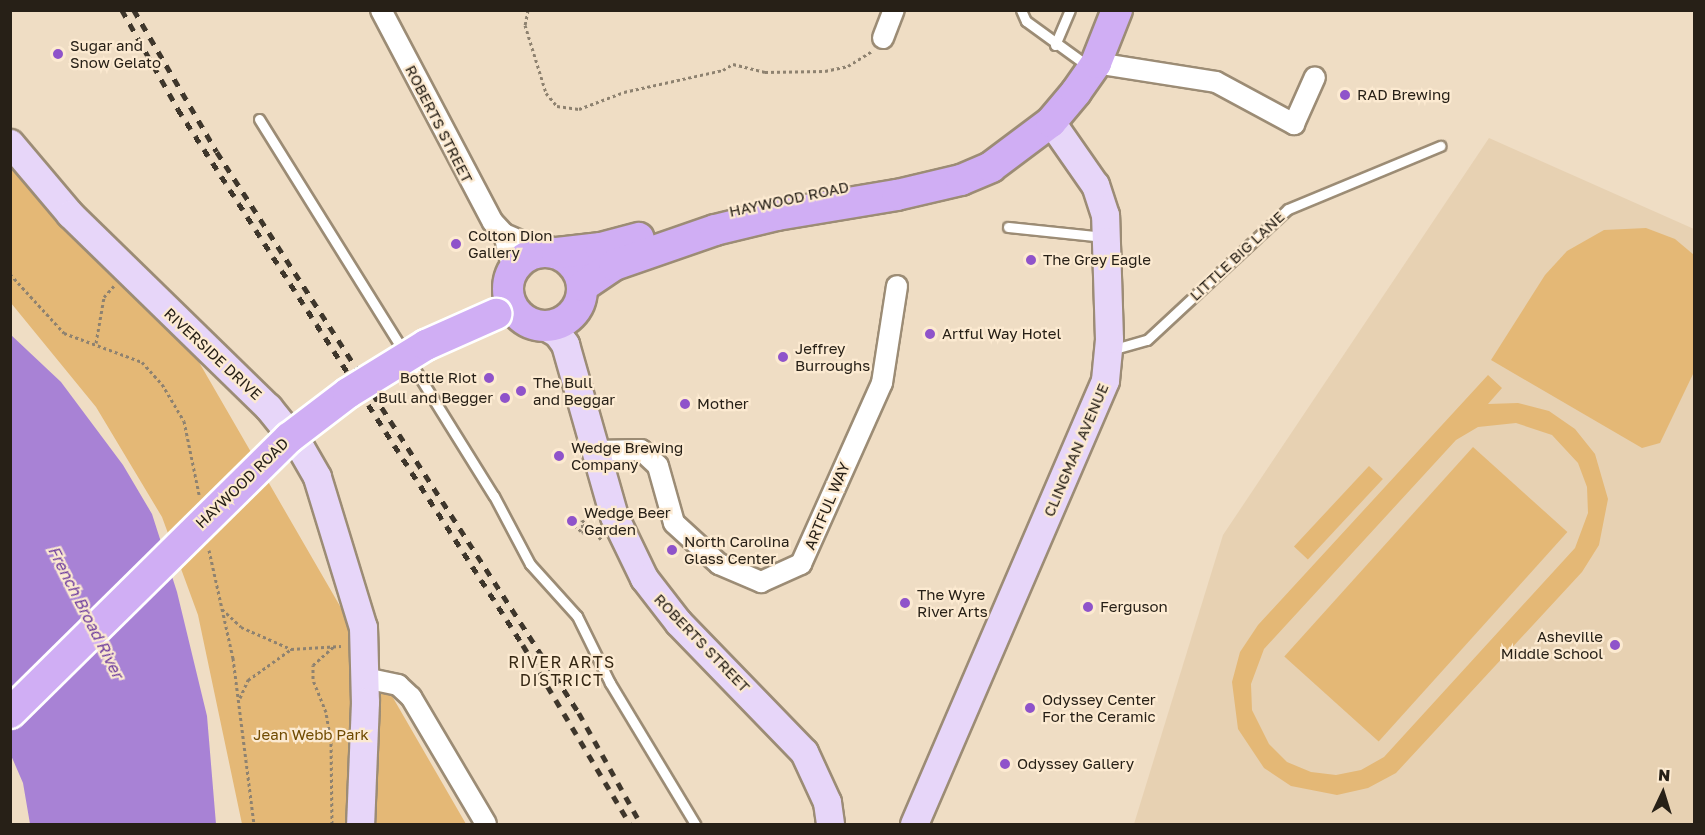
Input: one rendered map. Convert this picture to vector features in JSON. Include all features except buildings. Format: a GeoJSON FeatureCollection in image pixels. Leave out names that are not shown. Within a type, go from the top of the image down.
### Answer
{"type":"FeatureCollection","features":[{"type":"Feature","properties":{"kind":"main road"},"geometry":{"type":"LineString","coordinates":[[1051,122],[1094,66],[1117,10]]}},
{"type":"Feature","properties":{"kind":"main road","name":"HAYWOOD ROAD"},"geometry":{"type":"LineString","coordinates":[[552,253],[607,247],[776,208],[961,180],[1004,160],[1051,122]]}},
{"type":"Feature","properties":{"kind":"main road","name":"CLINGMAN AVENUE"},"geometry":{"type":"LineString","coordinates":[[914,825],[1099,399],[1109,350],[1108,237],[1098,191],[1051,122]]}},
{"type":"Feature","properties":{"kind":"main road","name":"RIVERSIDE DRIVE"},"geometry":{"type":"LineString","coordinates":[[10,143],[69,214],[282,422],[317,477],[340,547],[353,603],[363,627],[365,678],[360,825]]}},
{"type":"Feature","properties":{"kind":"main road","name":"HAYWOOD ROAD"},"geometry":{"type":"LineString","coordinates":[[583,286],[614,265],[776,208]]}},
{"type":"Feature","properties":{"kind":"main road"},"geometry":{"type":"LineString","coordinates":[[552,253],[575,266],[583,286],[582,297],[559,328],[526,320],[505,310],[513,270],[527,256],[552,253]]}},
{"type":"Feature","properties":{"kind":"main road","name":"HAYWOOD ROAD"},"geometry":{"type":"LineString","coordinates":[[10,713],[289,438],[348,393],[426,345],[505,310]]}},
{"type":"Feature","properties":{"kind":"main road","name":"ROBERTS STREET"},"geometry":{"type":"LineString","coordinates":[[559,328],[614,516],[644,578],[678,622],[804,752],[827,802],[830,825]]}},
{"type":"Feature","properties":{"kind":"main road","name":"RIVERSIDE DRIVE"},"geometry":{"type":"LineString","coordinates":[[347,825],[342,646],[353,603]]}},
{"type":"Feature","properties":{"kind":"street","name":"ROBERTS STREET"},"geometry":{"type":"LineString","coordinates":[[381,10],[477,197],[504,234],[513,270]]}},
{"type":"Feature","properties":{"kind":"street"},"geometry":{"type":"LineString","coordinates":[[883,38],[894,10]]}},
{"type":"Feature","properties":{"kind":"street"},"geometry":{"type":"LineString","coordinates":[[1094,66],[1216,82],[1294,124],[1315,77]]}},
{"type":"Feature","properties":{"kind":"street"},"geometry":{"type":"LineString","coordinates":[[504,234],[552,253]]}},
{"type":"Feature","properties":{"kind":"street","name":"ARTFUL WAY"},"geometry":{"type":"LineString","coordinates":[[595,451],[641,450],[658,466],[674,523],[719,564],[761,582],[801,564],[882,383],[897,286]]}},
{"type":"Feature","properties":{"kind":"street"},"geometry":{"type":"LineString","coordinates":[[365,678],[398,685],[411,697],[486,825]]}},
{"type":"Feature","properties":{"kind":"lane"},"geometry":{"type":"LineString","coordinates":[[1022,10],[1026,21],[1055,45],[1094,66]]}},
{"type":"Feature","properties":{"kind":"lane"},"geometry":{"type":"LineString","coordinates":[[1055,45],[1070,10]]}},
{"type":"Feature","properties":{"kind":"lane"},"geometry":{"type":"LineString","coordinates":[[259,119],[494,496],[530,564],[577,616],[610,684],[695,825]]}},
{"type":"Feature","properties":{"kind":"lane","name":"LITTLE BIG LANE"},"geometry":{"type":"LineString","coordinates":[[1109,350],[1147,340],[1288,209],[1440,146]]}},
{"type":"Feature","properties":{"kind":"lane"},"geometry":{"type":"LineString","coordinates":[[1008,227],[1108,237]]}},
{"type":"Feature","properties":{"kind":"path"},"geometry":{"type":"LineString","coordinates":[[528,10],[525,25],[546,93],[557,106],[579,109],[624,92],[723,70],[733,64],[765,72],[848,66],[867,57],[883,38]]}},
{"type":"Feature","properties":{"kind":"path"},"geometry":{"type":"LineString","coordinates":[[96,343],[104,297],[115,284]]}},
{"type":"Feature","properties":{"kind":"path"},"geometry":{"type":"LineString","coordinates":[[570,521],[583,533],[582,520],[594,536]]}},
{"type":"Feature","properties":{"kind":"path"},"geometry":{"type":"LineString","coordinates":[[222,609],[241,627],[291,649],[342,646]]}},
{"type":"Feature","properties":{"kind":"path"},"geometry":{"type":"LineString","coordinates":[[332,825],[331,741],[326,712],[313,679],[313,665],[342,646]]}},
{"type":"Feature","properties":{"kind":"path"},"geometry":{"type":"LineString","coordinates":[[239,699],[248,680],[291,649]]}},
{"type":"Feature","properties":{"kind":"shaded area"},"geometry":{"type":"Polygon","coordinates":[[[1489,138],[1694,229],[1694,824],[1134,824],[1223,535],[1489,138]]]}},
{"type":"Feature","properties":{"kind":"green space","name":"Jean Webb Park"},"geometry":{"type":"Polygon","coordinates":[[[10,143],[185,338],[466,824],[242,824],[198,615],[162,517],[96,407],[11,303],[10,143]]]}},
{"type":"Feature","properties":{"kind":"green space"},"geometry":{"type":"Polygon","coordinates":[[[1646,228],[1675,239],[1694,255],[1694,372],[1660,443],[1642,448],[1491,360],[1545,275],[1567,251],[1604,230],[1646,228]]]}},
{"type":"Feature","properties":{"kind":"green space"},"geometry":{"type":"Polygon","coordinates":[[[1488,375],[1502,388],[1488,404],[1518,403],[1549,411],[1575,429],[1595,454],[1608,499],[1599,545],[1582,572],[1396,773],[1368,788],[1337,795],[1291,786],[1264,768],[1238,729],[1232,682],[1240,652],[1258,625],[1488,375]],[[1516,423],[1478,427],[1456,440],[1264,649],[1251,684],[1252,710],[1269,744],[1287,762],[1311,772],[1336,775],[1361,770],[1384,757],[1575,548],[1588,513],[1587,487],[1578,463],[1552,435],[1516,423]]]}},
{"type":"Feature","properties":{"kind":"green space"},"geometry":{"type":"Polygon","coordinates":[[[1473,447],[1567,532],[1379,742],[1284,657],[1473,447]]]}},
{"type":"Feature","properties":{"kind":"green space"},"geometry":{"type":"Polygon","coordinates":[[[1369,466],[1383,479],[1308,559],[1294,546],[1369,466]]]}},
{"type":"Feature","properties":{"kind":"water","name":"French Broad River"},"geometry":{"type":"Polygon","coordinates":[[[10,334],[61,382],[123,465],[152,514],[177,592],[207,716],[216,824],[30,824],[23,783],[10,753],[10,334]]]}},
{"type":"Feature","properties":{"kind":"railway"},"geometry":{"type":"LineString","coordinates":[[122,10],[178,109],[523,645],[630,824]]}},
{"type":"Feature","properties":{"kind":"railway"},"geometry":{"type":"LineString","coordinates":[[134,10],[217,152],[579,713],[641,824]]}},
{"type":"Feature","properties":{"kind":"place","name":"Sugar and Snow Gelato"},"geometry":{"type":"Point","coordinates":[58,54]}},
{"type":"Feature","properties":{"kind":"place","name":"RAD Brewing"},"geometry":{"type":"Point","coordinates":[1345,95]}},
{"type":"Feature","properties":{"kind":"place","name":"Colton Dion Gallery"},"geometry":{"type":"Point","coordinates":[456,244]}},
{"type":"Feature","properties":{"kind":"place","name":"The Grey Eagle"},"geometry":{"type":"Point","coordinates":[1031,260]}},
{"type":"Feature","properties":{"kind":"place","name":"Artful Way Hotel"},"geometry":{"type":"Point","coordinates":[930,334]}},
{"type":"Feature","properties":{"kind":"place","name":"Jeffrey Burroughs"},"geometry":{"type":"Point","coordinates":[783,357]}},
{"type":"Feature","properties":{"kind":"place","name":"Bottle Riot"},"geometry":{"type":"Point","coordinates":[489,378]}},
{"type":"Feature","properties":{"kind":"place","name":"The Bull and Beggar"},"geometry":{"type":"Point","coordinates":[521,391]}},
{"type":"Feature","properties":{"kind":"place","name":"Bull and Begger"},"geometry":{"type":"Point","coordinates":[505,398]}},
{"type":"Feature","properties":{"kind":"place","name":"Mother"},"geometry":{"type":"Point","coordinates":[685,404]}},
{"type":"Feature","properties":{"kind":"place","name":"Wedge Brewing Company"},"geometry":{"type":"Point","coordinates":[559,456]}},
{"type":"Feature","properties":{"kind":"place","name":"Wedge Beer Garden"},"geometry":{"type":"Point","coordinates":[572,521]}},
{"type":"Feature","properties":{"kind":"place","name":"North Carolina Glass Center"},"geometry":{"type":"Point","coordinates":[672,550]}},
{"type":"Feature","properties":{"kind":"place","name":"The Wyre River Arts"},"geometry":{"type":"Point","coordinates":[905,603]}},
{"type":"Feature","properties":{"kind":"place","name":"Ferguson"},"geometry":{"type":"Point","coordinates":[1088,607]}},
{"type":"Feature","properties":{"kind":"place","name":"Asheville Middle School"},"geometry":{"type":"Point","coordinates":[1615,645]}},
{"type":"Feature","properties":{"kind":"place","name":"Odyssey Center For the Ceramic"},"geometry":{"type":"Point","coordinates":[1030,708]}},
{"type":"Feature","properties":{"kind":"place","name":"Odyssey Gallery"},"geometry":{"type":"Point","coordinates":[1005,764]}},
{"type":"Feature","properties":{"kind":"district","name":"RIVER ARTS DISTRICT"},"geometry":{"type":"Point","coordinates":[562,671]}}]}
